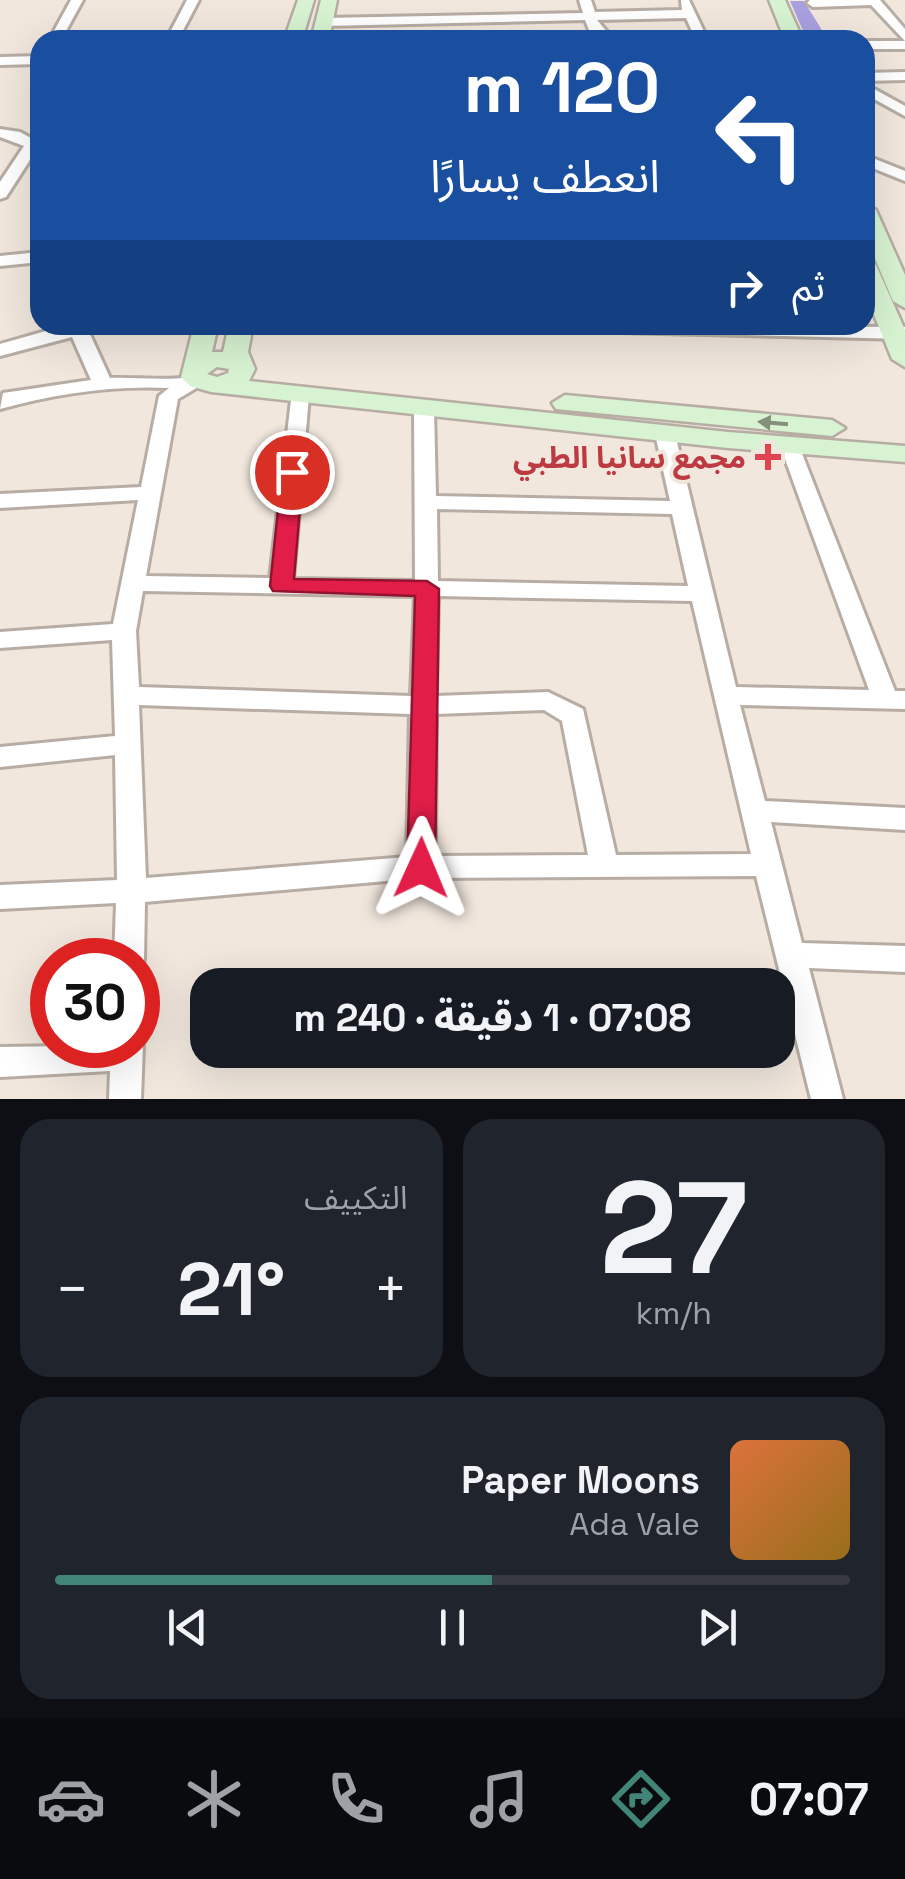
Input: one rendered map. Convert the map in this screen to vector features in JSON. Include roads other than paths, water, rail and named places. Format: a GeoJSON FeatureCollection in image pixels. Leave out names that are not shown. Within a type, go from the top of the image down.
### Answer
{"type":"FeatureCollection","features":[{"type":"Feature","properties":{"kind":"street"},"geometry":{"type":"LineString","coordinates":[[60,30],[76,0]]}},
{"type":"Feature","properties":{"kind":"street"},"geometry":{"type":"LineString","coordinates":[[177,30],[193,0]]}},
{"type":"Feature","properties":{"kind":"street"},"geometry":{"type":"LineString","coordinates":[[296,30],[306,0]]}},
{"type":"Feature","properties":{"kind":"street"},"geometry":{"type":"LineString","coordinates":[[322,30],[329,0]]}},
{"type":"Feature","properties":{"kind":"street"},"geometry":{"type":"LineString","coordinates":[[504,30],[512,0]]}},
{"type":"Feature","properties":{"kind":"street"},"geometry":{"type":"LineString","coordinates":[[585,0],[597,30]]}},
{"type":"Feature","properties":{"kind":"street"},"geometry":{"type":"LineString","coordinates":[[684,0],[697,30]]}},
{"type":"Feature","properties":{"kind":"street"},"geometry":{"type":"LineString","coordinates":[[760,0],[772,30]]}},
{"type":"Feature","properties":{"kind":"street"},"geometry":{"type":"LineString","coordinates":[[777,0],[790,30]]}},
{"type":"Feature","properties":{"kind":"street"},"geometry":{"type":"LineString","coordinates":[[813,3],[874,1],[905,41]]}},
{"type":"Feature","properties":{"kind":"street"},"geometry":{"type":"LineString","coordinates":[[324,22],[690,14]]}},
{"type":"Feature","properties":{"kind":"street"},"geometry":{"type":"LineString","coordinates":[[402,30],[404,21]]}},
{"type":"Feature","properties":{"kind":"street"},"geometry":{"type":"LineString","coordinates":[[875,45],[905,41]]}},
{"type":"Feature","properties":{"kind":"street"},"geometry":{"type":"LineString","coordinates":[[0,61],[30,60]]}},
{"type":"Feature","properties":{"kind":"street"},"geometry":{"type":"LineString","coordinates":[[875,78],[905,76]]}},
{"type":"Feature","properties":{"kind":"street"},"geometry":{"type":"LineString","coordinates":[[875,94],[905,112]]}},
{"type":"Feature","properties":{"kind":"street"},"geometry":{"type":"LineString","coordinates":[[0,133],[30,145]]}},
{"type":"Feature","properties":{"kind":"street"},"geometry":{"type":"LineString","coordinates":[[0,194],[30,155]]}},
{"type":"Feature","properties":{"kind":"street"},"geometry":{"type":"LineString","coordinates":[[875,164],[905,176]]}},
{"type":"Feature","properties":{"kind":"street"},"geometry":{"type":"LineString","coordinates":[[875,232],[904,295]]}},
{"type":"Feature","properties":{"kind":"street"},"geometry":{"type":"LineString","coordinates":[[0,261],[30,259]]}},
{"type":"Feature","properties":{"kind":"street"},"geometry":{"type":"LineString","coordinates":[[875,284],[900,333],[905,359]]}},
{"type":"Feature","properties":{"kind":"street"},"geometry":{"type":"LineString","coordinates":[[875,332],[900,333]]}},
{"type":"Feature","properties":{"kind":"street"},"geometry":{"type":"LineString","coordinates":[[0,350],[54,335]]}},
{"type":"Feature","properties":{"kind":"street"},"geometry":{"type":"LineString","coordinates":[[86,335],[104,384]]}},
{"type":"Feature","properties":{"kind":"street"},"geometry":{"type":"LineString","coordinates":[[200,379],[202,335]]}},
{"type":"Feature","properties":{"kind":"street"},"geometry":{"type":"LineString","coordinates":[[239,335],[235,352],[241,367]]}},
{"type":"Feature","properties":{"kind":"street"},"geometry":{"type":"LineString","coordinates":[[1,422],[0,403],[10,397],[104,384],[233,381],[241,367]]}},
{"type":"Feature","properties":{"kind":"street"},"geometry":{"type":"LineString","coordinates":[[241,367],[291,378],[905,435]]}},
{"type":"Feature","properties":{"kind":"street"},"geometry":{"type":"LineString","coordinates":[[130,938],[124,631],[169,396],[200,379],[300,396],[905,454]]}},
{"type":"Feature","properties":{"kind":"street"},"geometry":{"type":"LineString","coordinates":[[281,586],[300,396]]}},
{"type":"Feature","properties":{"kind":"street"},"geometry":{"type":"LineString","coordinates":[[421,868],[427,589],[424,409]]}},
{"type":"Feature","properties":{"kind":"street"},"geometry":{"type":"LineString","coordinates":[[665,434],[725,696],[827,1099]]}},
{"type":"Feature","properties":{"kind":"street"},"geometry":{"type":"LineString","coordinates":[[725,696],[895,700],[790,445]]}},
{"type":"Feature","properties":{"kind":"street"},"geometry":{"type":"LineString","coordinates":[[0,501],[150,493]]}},
{"type":"Feature","properties":{"kind":"street"},"geometry":{"type":"LineString","coordinates":[[425,502],[682,508]]}},
{"type":"Feature","properties":{"kind":"street"},"geometry":{"type":"LineString","coordinates":[[133,583],[702,594]]}},
{"type":"Feature","properties":{"kind":"street"},"geometry":{"type":"LineString","coordinates":[[0,640],[124,631]]}},
{"type":"Feature","properties":{"kind":"street"},"geometry":{"type":"LineString","coordinates":[[126,696],[423,704],[548,701],[574,716],[604,866]]}},
{"type":"Feature","properties":{"kind":"street"},"geometry":{"type":"LineString","coordinates":[[0,757],[128,744]]}},
{"type":"Feature","properties":{"kind":"street"},"geometry":{"type":"LineString","coordinates":[[754,811],[905,819]]}},
{"type":"Feature","properties":{"kind":"street"},"geometry":{"type":"LineString","coordinates":[[0,897],[131,891],[421,868],[768,865]]}},
{"type":"Feature","properties":{"kind":"street"},"geometry":{"type":"LineString","coordinates":[[792,955],[905,959]]}},
{"type":"Feature","properties":{"kind":"street"},"geometry":{"type":"LineString","coordinates":[[0,1062],[30,1059]]}},
{"type":"Feature","properties":{"kind":"street"},"geometry":{"type":"LineString","coordinates":[[125,1099],[126,1068]]}},
{"type":"Feature","properties":{"kind":"place","name":"مجمع سانيا الطبي"},"geometry":{"type":"Point","coordinates":[768,457]}}]}
